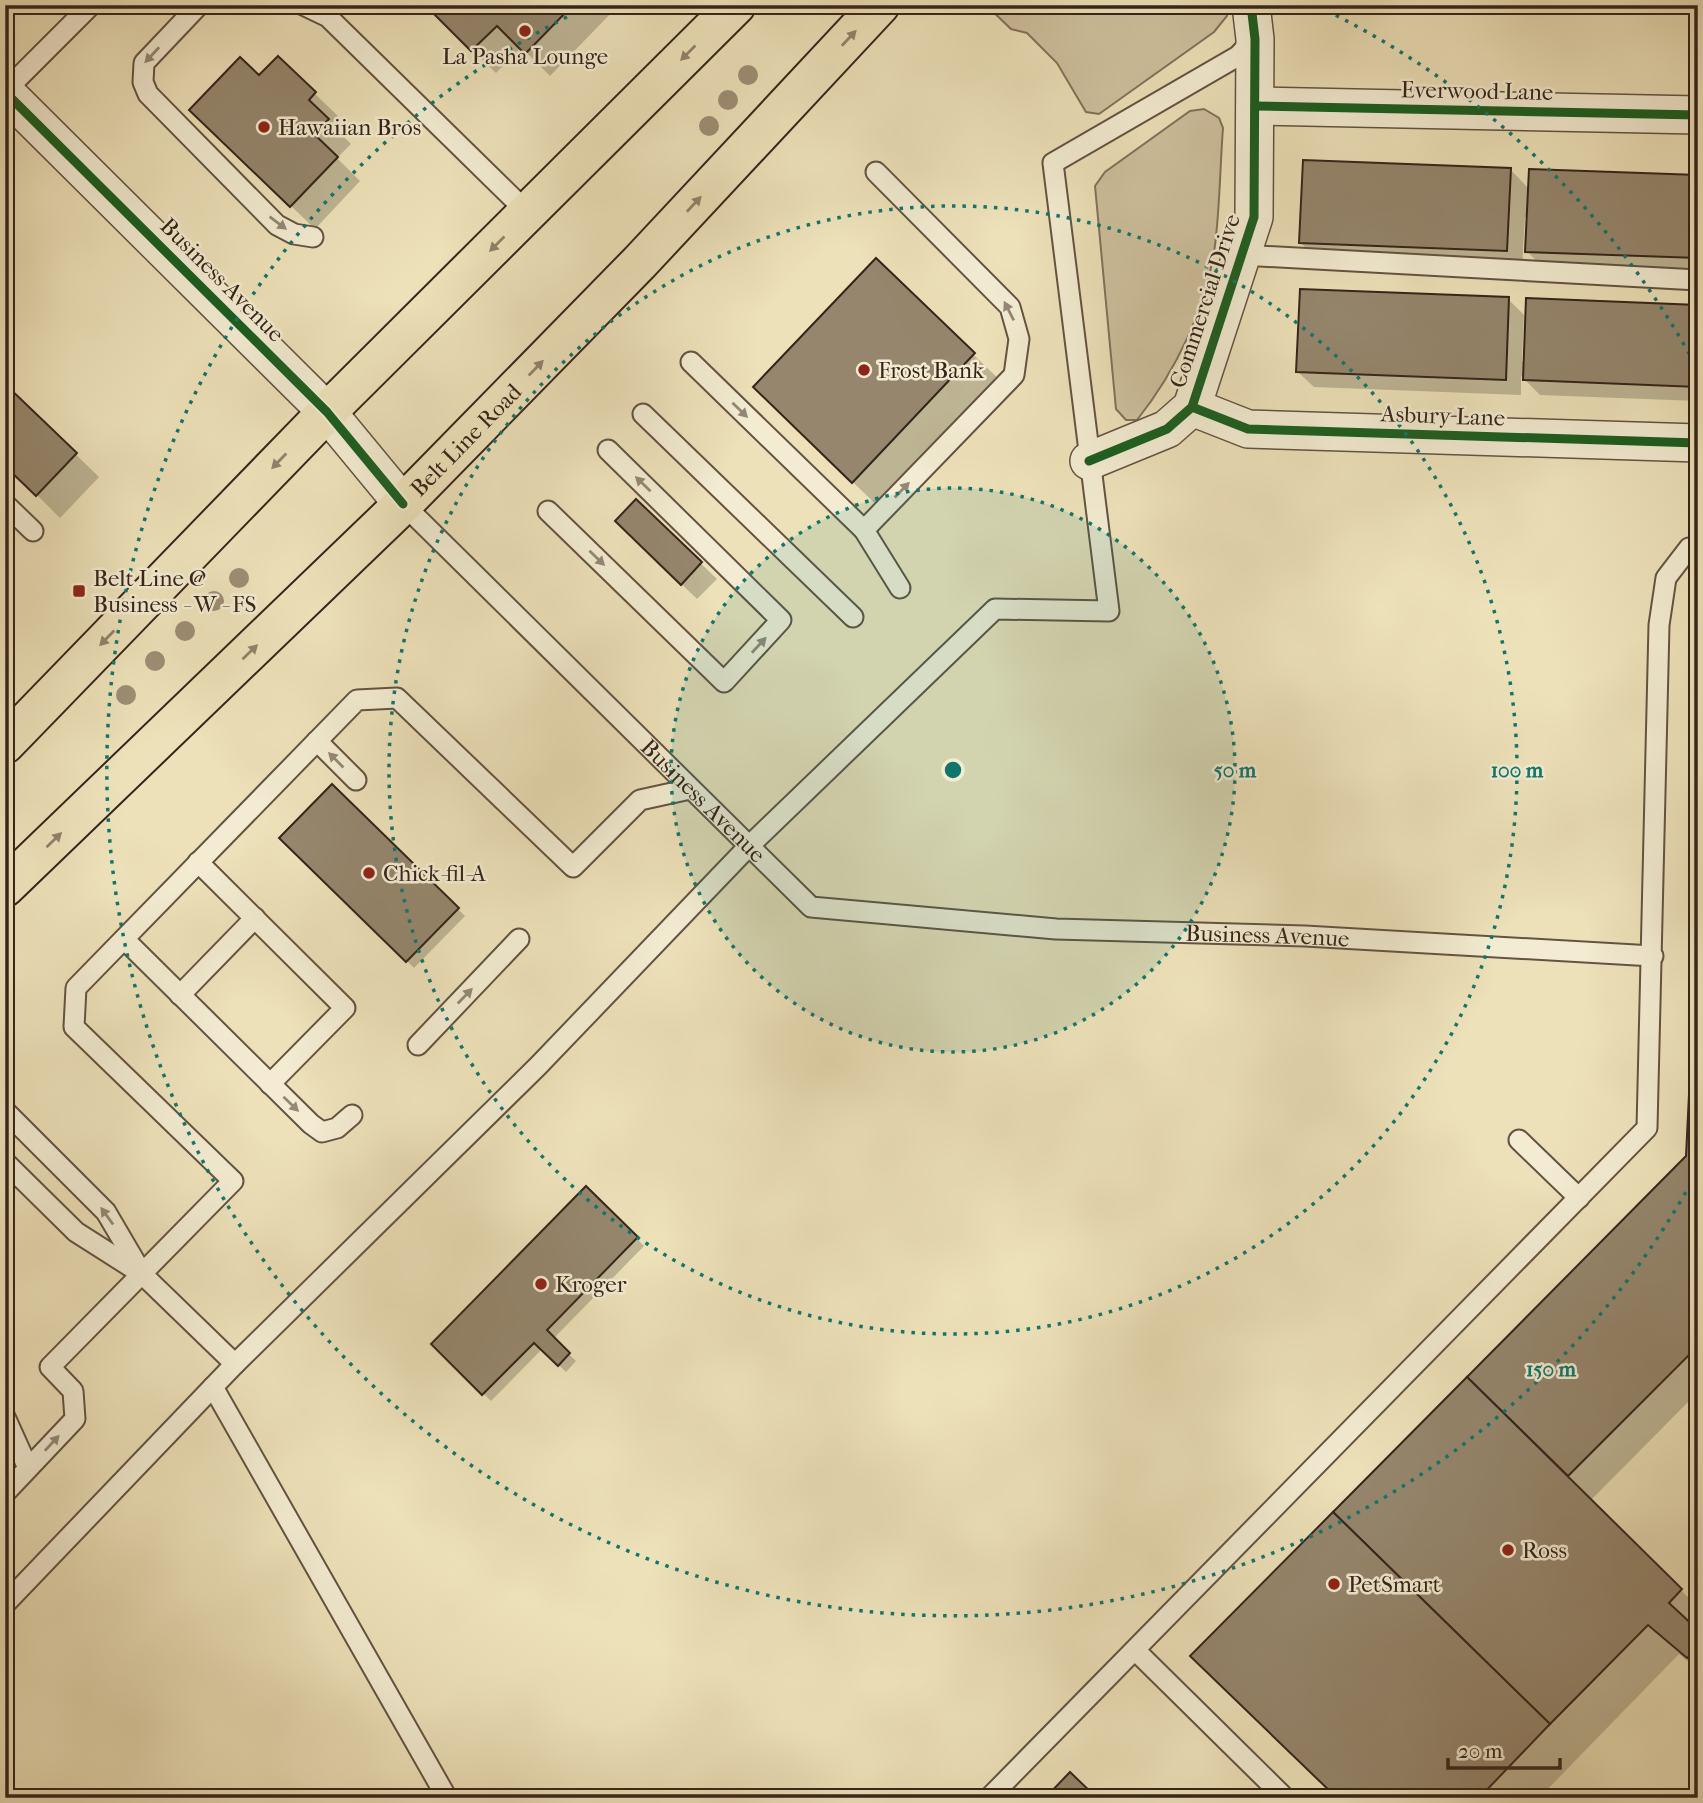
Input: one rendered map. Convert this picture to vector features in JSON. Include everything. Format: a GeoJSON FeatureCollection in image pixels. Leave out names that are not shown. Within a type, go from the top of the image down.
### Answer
{"type":"FeatureCollection","features":[{"type":"Feature","properties":{"kind":"main road"},"geometry":{"type":"LineString","coordinates":[[5,744],[327,412],[736,5]]}},
{"type":"Feature","properties":{"kind":"main road","name":"Belt Line Road"},"geometry":{"type":"LineString","coordinates":[[5,887],[402,504],[640,262],[880,5]]}},
{"type":"Feature","properties":{"kind":"street","name":"Commercial Drive"},"geometry":{"type":"LineString","coordinates":[[1089,461],[1167,429],[1192,407],[1254,217],[1253,22]]}},
{"type":"Feature","properties":{"kind":"street","name":"Business Avenue"},"geometry":{"type":"LineString","coordinates":[[5,91],[327,412],[402,504]]}},
{"type":"Feature","properties":{"kind":"street","name":"Everwood Lane"},"geometry":{"type":"LineString","coordinates":[[1255,106],[1698,115]]}},
{"type":"Feature","properties":{"kind":"street","name":"Asbury Lane"},"geometry":{"type":"LineString","coordinates":[[1192,407],[1248,429],[1698,443]]}},
{"type":"Feature","properties":{"kind":"lane"},"geometry":{"type":"LineString","coordinates":[[5,91],[91,5]]}},
{"type":"Feature","properties":{"kind":"lane"},"geometry":{"type":"LineString","coordinates":[[199,5],[144,63],[143,82],[148,94],[277,225],[295,234],[313,237]]}},
{"type":"Feature","properties":{"kind":"lane"},"geometry":{"type":"LineString","coordinates":[[303,5],[328,17],[528,213]]}},
{"type":"Feature","properties":{"kind":"lane"},"geometry":{"type":"LineString","coordinates":[[5,1604],[235,1364],[538,1066],[749,846],[995,609],[1109,611],[1053,163],[1238,56],[1253,22]]}},
{"type":"Feature","properties":{"kind":"lane"},"geometry":{"type":"LineString","coordinates":[[864,530],[1014,374],[1019,339],[1010,307],[876,172]]}},
{"type":"Feature","properties":{"kind":"lane"},"geometry":{"type":"LineString","coordinates":[[1242,255],[1698,280]]}},
{"type":"Feature","properties":{"kind":"lane"},"geometry":{"type":"LineString","coordinates":[[691,362],[864,530],[900,588]]}},
{"type":"Feature","properties":{"kind":"lane"},"geometry":{"type":"LineString","coordinates":[[643,414],[853,617]]}},
{"type":"Feature","properties":{"kind":"lane"},"geometry":{"type":"LineString","coordinates":[[548,511],[724,682],[781,620],[608,450]]}},
{"type":"Feature","properties":{"kind":"lane"},"geometry":{"type":"LineString","coordinates":[[5,504],[33,531]]}},
{"type":"Feature","properties":{"kind":"lane","name":"Business Avenue"},"geometry":{"type":"LineString","coordinates":[[402,504],[811,907],[1056,929],[1305,936],[1653,956]]}},
{"type":"Feature","properties":{"kind":"lane"},"geometry":{"type":"LineString","coordinates":[[989,1798],[1647,1128],[1659,625],[1666,578],[1689,548],[1698,548]]}},
{"type":"Feature","properties":{"kind":"lane"},"geometry":{"type":"LineString","coordinates":[[5,1493],[75,1419],[73,1391],[50,1367],[233,1181],[74,1027],[76,988],[198,862],[357,700],[397,698],[573,867],[640,800],[690,789]]}},
{"type":"Feature","properties":{"kind":"lane"},"geometry":{"type":"LineString","coordinates":[[317,741],[356,780]]}},
{"type":"Feature","properties":{"kind":"lane"},"geometry":{"type":"LineString","coordinates":[[198,862],[345,1008],[270,1084]]}},
{"type":"Feature","properties":{"kind":"lane"},"geometry":{"type":"LineString","coordinates":[[180,995],[255,918]]}},
{"type":"Feature","properties":{"kind":"lane"},"geometry":{"type":"LineString","coordinates":[[124,939],[322,1132],[337,1128],[352,1115]]}},
{"type":"Feature","properties":{"kind":"lane"},"geometry":{"type":"LineString","coordinates":[[418,1045],[519,939]]}},
{"type":"Feature","properties":{"kind":"lane"},"geometry":{"type":"LineString","coordinates":[[5,1111],[106,1212],[142,1274]]}},
{"type":"Feature","properties":{"kind":"lane"},"geometry":{"type":"LineString","coordinates":[[1519,1140],[1579,1198]]}},
{"type":"Feature","properties":{"kind":"lane"},"geometry":{"type":"LineString","coordinates":[[5,1162],[76,1232],[142,1274],[235,1364]]}},
{"type":"Feature","properties":{"kind":"lane"},"geometry":{"type":"LineString","coordinates":[[213,1387],[447,1798]]}},
{"type":"Feature","properties":{"kind":"lane"},"geometry":{"type":"LineString","coordinates":[[5,1417],[28,1468]]}},
{"type":"Feature","properties":{"kind":"lane"},"geometry":{"type":"LineString","coordinates":[[1135,1650],[1285,1798]]}},
{"type":"Feature","properties":{"kind":"shaded area"},"geometry":{"type":"Polygon","coordinates":[[[986,5],[1227,5],[1227,16],[1214,32],[1099,114],[1086,112],[1057,63],[1027,33],[1011,29],[986,5]]]}},
{"type":"Feature","properties":{"kind":"shaded area"},"geometry":{"type":"Polygon","coordinates":[[[1204,109],[1219,118],[1223,128],[1215,245],[1205,292],[1188,337],[1165,381],[1137,420],[1126,420],[1116,409],[1095,186],[1105,172],[1190,111],[1204,109]]]}},
{"type":"Feature","properties":{"kind":"building","name":"La Pasha Lounge"},"geometry":{"type":"Polygon","coordinates":[[[425,5],[573,5],[525,54],[497,26],[471,51],[425,5]]]}},
{"type":"Feature","properties":{"kind":"building","name":"Hawaiian Bros"},"geometry":{"type":"Polygon","coordinates":[[[278,56],[316,92],[309,100],[329,119],[314,134],[338,157],[290,207],[189,110],[240,57],[259,75],[278,56]]]}},
{"type":"Feature","properties":{"kind":"building"},"geometry":{"type":"Polygon","coordinates":[[[1303,160],[1511,168],[1507,251],[1299,243],[1303,160]]]}},
{"type":"Feature","properties":{"kind":"building"},"geometry":{"type":"Polygon","coordinates":[[[1529,169],[1698,175],[1698,258],[1525,252],[1529,169]]]}},
{"type":"Feature","properties":{"kind":"building","name":"Frost Bank"},"geometry":{"type":"Polygon","coordinates":[[[876,258],[975,353],[852,483],[753,387],[876,258]]]}},
{"type":"Feature","properties":{"kind":"building"},"geometry":{"type":"Polygon","coordinates":[[[1300,289],[1509,297],[1506,380],[1296,372],[1300,289]]]}},
{"type":"Feature","properties":{"kind":"building"},"geometry":{"type":"Polygon","coordinates":[[[1526,298],[1698,305],[1698,387],[1523,380],[1526,298]]]}},
{"type":"Feature","properties":{"kind":"building"},"geometry":{"type":"Polygon","coordinates":[[[5,384],[77,453],[36,496],[5,466],[5,384]]]}},
{"type":"Feature","properties":{"kind":"building"},"geometry":{"type":"Polygon","coordinates":[[[636,499],[702,562],[681,585],[615,521],[636,499]]]}},
{"type":"Feature","properties":{"kind":"building"},"geometry":{"type":"Polygon","coordinates":[[[1694,744],[1698,744],[1698,806],[1691,806],[1694,744]]]}},
{"type":"Feature","properties":{"kind":"building","name":"Chick-fil-A"},"geometry":{"type":"Polygon","coordinates":[[[332,784],[459,908],[406,962],[279,838],[332,784]]]}},
{"type":"Feature","properties":{"kind":"building"},"geometry":{"type":"Polygon","coordinates":[[[1696,951],[1698,1359],[1691,1353],[1568,1476],[1467,1377],[1686,1156],[1696,951]]]}},
{"type":"Feature","properties":{"kind":"building","name":"Kroger"},"geometry":{"type":"Polygon","coordinates":[[[586,1186],[638,1237],[547,1330],[570,1353],[558,1366],[534,1343],[482,1395],[431,1344],[586,1186]]]}},
{"type":"Feature","properties":{"kind":"building","name":"Ross"},"geometry":{"type":"Polygon","coordinates":[[[1467,1377],[1682,1589],[1669,1603],[1698,1630],[1698,1648],[1687,1658],[1648,1625],[1550,1724],[1333,1512],[1467,1377]]]}},
{"type":"Feature","properties":{"kind":"building","name":"PetSmart"},"geometry":{"type":"Polygon","coordinates":[[[1333,1512],[1550,1724],[1479,1798],[1337,1798],[1190,1656],[1333,1512]]]}},
{"type":"Feature","properties":{"kind":"building"},"geometry":{"type":"Polygon","coordinates":[[[1070,1772],[1097,1798],[1045,1798],[1070,1772]]]}},
{"type":"Feature","properties":{"kind":"cycle path"},"geometry":{"type":"LineString","coordinates":[[1089,461],[1167,429],[1192,407],[1254,217],[1255,39],[1251,5]]}},
{"type":"Feature","properties":{"kind":"cycle path"},"geometry":{"type":"LineString","coordinates":[[5,92],[327,412],[403,504]]}},
{"type":"Feature","properties":{"kind":"cycle path"},"geometry":{"type":"LineString","coordinates":[[1255,106],[1698,115]]}},
{"type":"Feature","properties":{"kind":"cycle path"},"geometry":{"type":"LineString","coordinates":[[1192,407],[1248,429],[1698,443]]}},
{"type":"Feature","properties":{"kind":"place","name":"La Pasha Lounge"},"geometry":{"type":"Point","coordinates":[525,31]}},
{"type":"Feature","properties":{"kind":"place","name":"Hawaiian Bros"},"geometry":{"type":"Point","coordinates":[264,127]}},
{"type":"Feature","properties":{"kind":"place","name":"Frost Bank"},"geometry":{"type":"Point","coordinates":[864,370]}},
{"type":"Feature","properties":{"kind":"place","name":"Belt Line @ Business - W - FS"},"geometry":{"type":"Point","coordinates":[79,591]}},
{"type":"Feature","properties":{"kind":"place","name":"Chick-fil-A"},"geometry":{"type":"Point","coordinates":[369,873]}},
{"type":"Feature","properties":{"kind":"place","name":"Kroger"},"geometry":{"type":"Point","coordinates":[541,1284]}},
{"type":"Feature","properties":{"kind":"place","name":"Ross"},"geometry":{"type":"Point","coordinates":[1508,1550]}},
{"type":"Feature","properties":{"kind":"place","name":"PetSmart"},"geometry":{"type":"Point","coordinates":[1334,1584]}}]}
